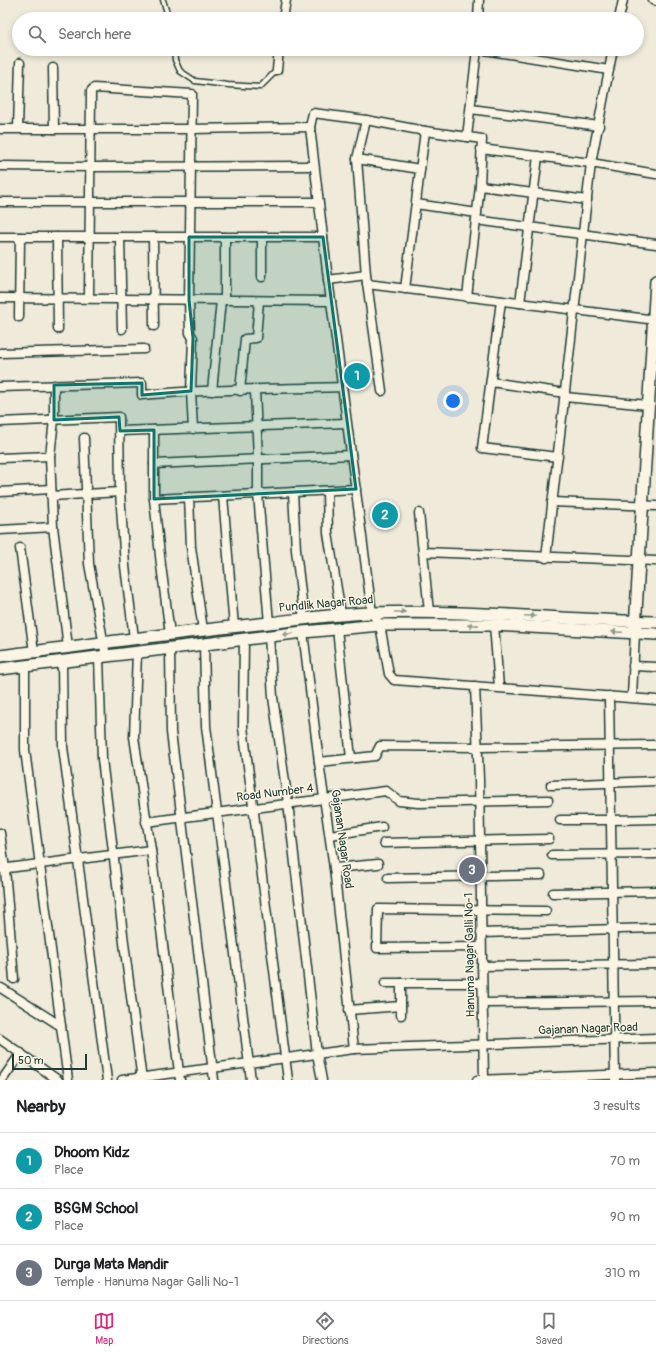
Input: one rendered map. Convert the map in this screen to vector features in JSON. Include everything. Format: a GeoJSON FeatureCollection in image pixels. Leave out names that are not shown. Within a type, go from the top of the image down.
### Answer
{"type":"FeatureCollection","features":[{"type":"Feature","properties":{"kind":"main road"},"geometry":{"type":"LineString","coordinates":[[635,627],[648,405],[653,394],[656,281]]}},
{"type":"Feature","properties":{"kind":"main road","name":"Pundlik Nagar Road"},"geometry":{"type":"LineString","coordinates":[[0,656],[134,638],[341,614],[474,612],[635,627],[656,634]]}},
{"type":"Feature","properties":{"kind":"main road","name":"Pundlik Nagar Road"},"geometry":{"type":"LineString","coordinates":[[0,669],[303,632],[380,625],[635,627],[656,622]]}},
{"type":"Feature","properties":{"kind":"street"},"geometry":{"type":"LineString","coordinates":[[284,12],[286,0]]}},
{"type":"Feature","properties":{"kind":"street"},"geometry":{"type":"LineString","coordinates":[[478,12],[479,0]]}},
{"type":"Feature","properties":{"kind":"street"},"geometry":{"type":"LineString","coordinates":[[620,12],[623,0]]}},
{"type":"Feature","properties":{"kind":"street"},"geometry":{"type":"LineString","coordinates":[[277,70],[278,56]]}},
{"type":"Feature","properties":{"kind":"street"},"geometry":{"type":"LineString","coordinates":[[468,137],[476,56]]}},
{"type":"Feature","properties":{"kind":"street"},"geometry":{"type":"LineString","coordinates":[[521,56],[609,70]]}},
{"type":"Feature","properties":{"kind":"street"},"geometry":{"type":"LineString","coordinates":[[546,558],[591,163],[612,56]]}},
{"type":"Feature","properties":{"kind":"street"},"geometry":{"type":"LineString","coordinates":[[18,128],[20,63]]}},
{"type":"Feature","properties":{"kind":"street"},"geometry":{"type":"LineString","coordinates":[[53,68],[54,129]]}},
{"type":"Feature","properties":{"kind":"street"},"geometry":{"type":"LineString","coordinates":[[88,298],[91,91],[94,88],[192,94],[189,300],[190,333],[193,338],[190,391],[193,429]]}},
{"type":"Feature","properties":{"kind":"street"},"geometry":{"type":"LineString","coordinates":[[471,109],[599,126]]}},
{"type":"Feature","properties":{"kind":"street"},"geometry":{"type":"LineString","coordinates":[[467,296],[480,186],[482,139],[313,113],[310,127],[314,166],[346,423],[372,613],[380,625],[389,674],[394,680],[656,700]]}},
{"type":"Feature","properties":{"kind":"street"},"geometry":{"type":"LineString","coordinates":[[366,120],[357,159],[367,280],[382,391]]}},
{"type":"Feature","properties":{"kind":"street"},"geometry":{"type":"LineString","coordinates":[[0,129],[191,129],[310,127]]}},
{"type":"Feature","properties":{"kind":"street"},"geometry":{"type":"LineString","coordinates":[[405,289],[425,130]]}},
{"type":"Feature","properties":{"kind":"street"},"geometry":{"type":"LineString","coordinates":[[481,149],[591,163],[656,174]]}},
{"type":"Feature","properties":{"kind":"street"},"geometry":{"type":"LineString","coordinates":[[520,303],[538,156]]}},
{"type":"Feature","properties":{"kind":"street"},"geometry":{"type":"LineString","coordinates":[[357,159],[420,169]]}},
{"type":"Feature","properties":{"kind":"street"},"geometry":{"type":"LineString","coordinates":[[0,166],[314,166]]}},
{"type":"Feature","properties":{"kind":"street"},"geometry":{"type":"LineString","coordinates":[[480,186],[587,200]]}},
{"type":"Feature","properties":{"kind":"street"},"geometry":{"type":"LineString","coordinates":[[0,202],[318,202]]}},
{"type":"Feature","properties":{"kind":"street"},"geometry":{"type":"LineString","coordinates":[[416,204],[529,228],[656,244]]}},
{"type":"Feature","properties":{"kind":"street"},"geometry":{"type":"LineString","coordinates":[[0,237],[323,237]]}},
{"type":"Feature","properties":{"kind":"street"},"geometry":{"type":"LineString","coordinates":[[19,317],[20,237]]}},
{"type":"Feature","properties":{"kind":"street"},"geometry":{"type":"LineString","coordinates":[[57,237],[58,329]]}},
{"type":"Feature","properties":{"kind":"street"},"geometry":{"type":"LineString","coordinates":[[120,237],[122,329]]}},
{"type":"Feature","properties":{"kind":"street"},"geometry":{"type":"LineString","coordinates":[[153,237],[154,326]]}},
{"type":"Feature","properties":{"kind":"street"},"geometry":{"type":"LineString","coordinates":[[212,391],[223,300],[225,237]]}},
{"type":"Feature","properties":{"kind":"street"},"geometry":{"type":"LineString","coordinates":[[262,237],[262,277]]}},
{"type":"Feature","properties":{"kind":"street"},"geometry":{"type":"LineString","coordinates":[[328,280],[367,280],[405,289],[655,320]]}},
{"type":"Feature","properties":{"kind":"street"},"geometry":{"type":"LineString","coordinates":[[0,298],[331,301]]}},
{"type":"Feature","properties":{"kind":"street"},"geometry":{"type":"LineString","coordinates":[[240,391],[245,339],[256,338],[259,301]]}},
{"type":"Feature","properties":{"kind":"street"},"geometry":{"type":"LineString","coordinates":[[500,301],[482,448],[558,457]]}},
{"type":"Feature","properties":{"kind":"street"},"geometry":{"type":"LineString","coordinates":[[0,353],[144,349]]}},
{"type":"Feature","properties":{"kind":"street"},"geometry":{"type":"LineString","coordinates":[[490,382],[565,395],[648,405]]}},
{"type":"Feature","properties":{"kind":"street"},"geometry":{"type":"LineString","coordinates":[[0,387],[142,383],[142,395],[190,391],[240,391],[342,387]]}},
{"type":"Feature","properties":{"kind":"street"},"geometry":{"type":"LineString","coordinates":[[54,386],[54,420],[50,456],[51,493],[53,527],[68,647]]}},
{"type":"Feature","properties":{"kind":"street"},"geometry":{"type":"LineString","coordinates":[[255,390],[258,494],[269,623]]}},
{"type":"Feature","properties":{"kind":"street"},"geometry":{"type":"LineString","coordinates":[[0,422],[119,417],[120,492],[125,566],[134,638]]}},
{"type":"Feature","properties":{"kind":"street"},"geometry":{"type":"LineString","coordinates":[[120,431],[346,423]]}},
{"type":"Feature","properties":{"kind":"street"},"geometry":{"type":"LineString","coordinates":[[154,430],[154,499],[170,634]]}},
{"type":"Feature","properties":{"kind":"street"},"geometry":{"type":"LineString","coordinates":[[84,438],[89,564],[104,643],[102,759],[142,1079]]}},
{"type":"Feature","properties":{"kind":"street"},"geometry":{"type":"LineString","coordinates":[[154,464],[351,455]]}},
{"type":"Feature","properties":{"kind":"street"},"geometry":{"type":"LineString","coordinates":[[0,458],[50,456]]}},
{"type":"Feature","properties":{"kind":"street"},"geometry":{"type":"LineString","coordinates":[[154,499],[356,488]]}},
{"type":"Feature","properties":{"kind":"street"},"geometry":{"type":"LineString","coordinates":[[327,490],[328,533],[341,614]]}},
{"type":"Feature","properties":{"kind":"street"},"geometry":{"type":"LineString","coordinates":[[0,492],[87,494],[120,492]]}},
{"type":"Feature","properties":{"kind":"street"},"geometry":{"type":"LineString","coordinates":[[293,492],[296,550],[304,619]]}},
{"type":"Feature","properties":{"kind":"street"},"geometry":{"type":"LineString","coordinates":[[223,496],[234,626]]}},
{"type":"Feature","properties":{"kind":"street"},"geometry":{"type":"LineString","coordinates":[[189,498],[192,547],[203,630]]}},
{"type":"Feature","properties":{"kind":"street"},"geometry":{"type":"LineString","coordinates":[[552,502],[656,506]]}},
{"type":"Feature","properties":{"kind":"street"},"geometry":{"type":"LineString","coordinates":[[419,513],[429,612]]}},
{"type":"Feature","properties":{"kind":"street"},"geometry":{"type":"LineString","coordinates":[[0,530],[53,527]]}},
{"type":"Feature","properties":{"kind":"street"},"geometry":{"type":"LineString","coordinates":[[20,548],[34,652]]}},
{"type":"Feature","properties":{"kind":"street"},"geometry":{"type":"LineString","coordinates":[[423,552],[656,562]]}},
{"type":"Feature","properties":{"kind":"street"},"geometry":{"type":"LineString","coordinates":[[494,625],[499,688]]}},
{"type":"Feature","properties":{"kind":"street"},"geometry":{"type":"LineString","coordinates":[[632,697],[635,627]]}},
{"type":"Feature","properties":{"kind":"street"},"geometry":{"type":"LineString","coordinates":[[337,629],[351,758]]}},
{"type":"Feature","properties":{"kind":"street","name":"Gajanan Nagar Road"},"geometry":{"type":"LineString","coordinates":[[303,632],[319,762],[330,835],[354,1049]]}},
{"type":"Feature","properties":{"kind":"street"},"geometry":{"type":"LineString","coordinates":[[269,636],[273,697],[288,803],[322,1080]]}},
{"type":"Feature","properties":{"kind":"street"},"geometry":{"type":"LineString","coordinates":[[244,639],[243,727],[288,1080]]}},
{"type":"Feature","properties":{"kind":"street"},"geometry":{"type":"LineString","coordinates":[[204,644],[206,726],[251,1080]]}},
{"type":"Feature","properties":{"kind":"street"},"geometry":{"type":"LineString","coordinates":[[170,648],[171,732],[214,1080]]}},
{"type":"Feature","properties":{"kind":"street"},"geometry":{"type":"LineString","coordinates":[[137,652],[134,737],[151,850],[179,1076]]}},
{"type":"Feature","properties":{"kind":"street"},"geometry":{"type":"LineString","coordinates":[[62,662],[63,747],[107,1080]]}},
{"type":"Feature","properties":{"kind":"street"},"geometry":{"type":"LineString","coordinates":[[25,666],[25,750],[68,1080]]}},
{"type":"Feature","properties":{"kind":"street"},"geometry":{"type":"LineString","coordinates":[[633,666],[656,667]]}},
{"type":"Feature","properties":{"kind":"street","name":"Hanuma Nagar Galli No-1"},"geometry":{"type":"LineString","coordinates":[[474,686],[478,747],[480,840],[484,1045],[482,1080]]}},
{"type":"Feature","properties":{"kind":"street"},"geometry":{"type":"LineString","coordinates":[[609,696],[615,1077]]}},
{"type":"Feature","properties":{"kind":"street"},"geometry":{"type":"LineString","coordinates":[[319,762],[375,756],[380,746],[478,747],[656,745]]}},
{"type":"Feature","properties":{"kind":"street"},"geometry":{"type":"LineString","coordinates":[[551,784],[656,781]]}},
{"type":"Feature","properties":{"kind":"street","name":"Road Number 4"},"geometry":{"type":"LineString","coordinates":[[146,822],[386,791],[399,801],[418,803],[548,800]]}},
{"type":"Feature","properties":{"kind":"street"},"geometry":{"type":"LineString","coordinates":[[560,820],[656,819]]}},
{"type":"Feature","properties":{"kind":"street"},"geometry":{"type":"LineString","coordinates":[[330,835],[382,827]]}},
{"type":"Feature","properties":{"kind":"street"},"geometry":{"type":"LineString","coordinates":[[0,833],[2,869],[14,979]]}},
{"type":"Feature","properties":{"kind":"street"},"geometry":{"type":"LineString","coordinates":[[384,842],[549,839]]}},
{"type":"Feature","properties":{"kind":"street"},"geometry":{"type":"LineString","coordinates":[[2,869],[151,850]]}},
{"type":"Feature","properties":{"kind":"street"},"geometry":{"type":"LineString","coordinates":[[552,855],[656,854]]}},
{"type":"Feature","properties":{"kind":"street"},"geometry":{"type":"LineString","coordinates":[[334,868],[378,864]]}},
{"type":"Feature","properties":{"kind":"street"},"geometry":{"type":"LineString","coordinates":[[388,878],[541,876]]}},
{"type":"Feature","properties":{"kind":"street"},"geometry":{"type":"LineString","coordinates":[[553,893],[656,891]]}},
{"type":"Feature","properties":{"kind":"street"},"geometry":{"type":"LineString","coordinates":[[481,947],[377,948],[378,909],[546,911]]}},
{"type":"Feature","properties":{"kind":"street"},"geometry":{"type":"LineString","coordinates":[[481,933],[656,928]]}},
{"type":"Feature","properties":{"kind":"street"},"geometry":{"type":"LineString","coordinates":[[482,966],[656,964]]}},
{"type":"Feature","properties":{"kind":"street"},"geometry":{"type":"LineString","coordinates":[[385,984],[482,983]]}},
{"type":"Feature","properties":{"kind":"street"},"geometry":{"type":"LineString","coordinates":[[400,984],[401,1015]]}},
{"type":"Feature","properties":{"kind":"street"},"geometry":{"type":"LineString","coordinates":[[1,988],[61,1026]]}},
{"type":"Feature","properties":{"kind":"street"},"geometry":{"type":"LineString","coordinates":[[482,1003],[656,1001]]}},
{"type":"Feature","properties":{"kind":"street"},"geometry":{"type":"LineString","coordinates":[[349,1010],[400,1006]]}},
{"type":"Feature","properties":{"kind":"street","name":"Gajanan Nagar Road"},"geometry":{"type":"LineString","coordinates":[[122,1080],[179,1076],[213,1068],[354,1049],[656,1038]]}},
{"type":"Feature","properties":{"kind":"street"},"geometry":{"type":"LineString","coordinates":[[0,1039],[58,1080]]}},
{"type":"Feature","properties":{"kind":"street"},"geometry":{"type":"LineString","coordinates":[[2,1080],[21,1053]]}},
{"type":"Feature","properties":{"kind":"street"},"geometry":{"type":"LineString","coordinates":[[482,1080],[615,1077],[656,1073]]}},
{"type":"Feature","properties":{"kind":"lane"},"geometry":{"type":"LineString","coordinates":[[163,0],[167,12]]}},
{"type":"Feature","properties":{"kind":"lane"},"geometry":{"type":"LineString","coordinates":[[175,56],[180,71],[195,81],[260,88],[277,70]]}},
{"type":"Feature","properties":{"kind":"highlighted area"},"geometry":{"type":"Polygon","coordinates":[[[189,237],[323,237],[356,489],[154,499],[154,430],[120,431],[119,417],[54,420],[54,385],[142,383],[142,395],[191,391],[193,338],[189,300],[189,237]]]}},
{"type":"Feature","properties":{"kind":"place","name":"Dhoom Kidz"},"geometry":{"type":"Point","coordinates":[357,376]}},
{"type":"Feature","properties":{"kind":"place","name":"BSGM School"},"geometry":{"type":"Point","coordinates":[385,515]}},
{"type":"Feature","properties":{"kind":"place","name":"Durga Mata Mandir"},"geometry":{"type":"Point","coordinates":[472,870]}}]}
